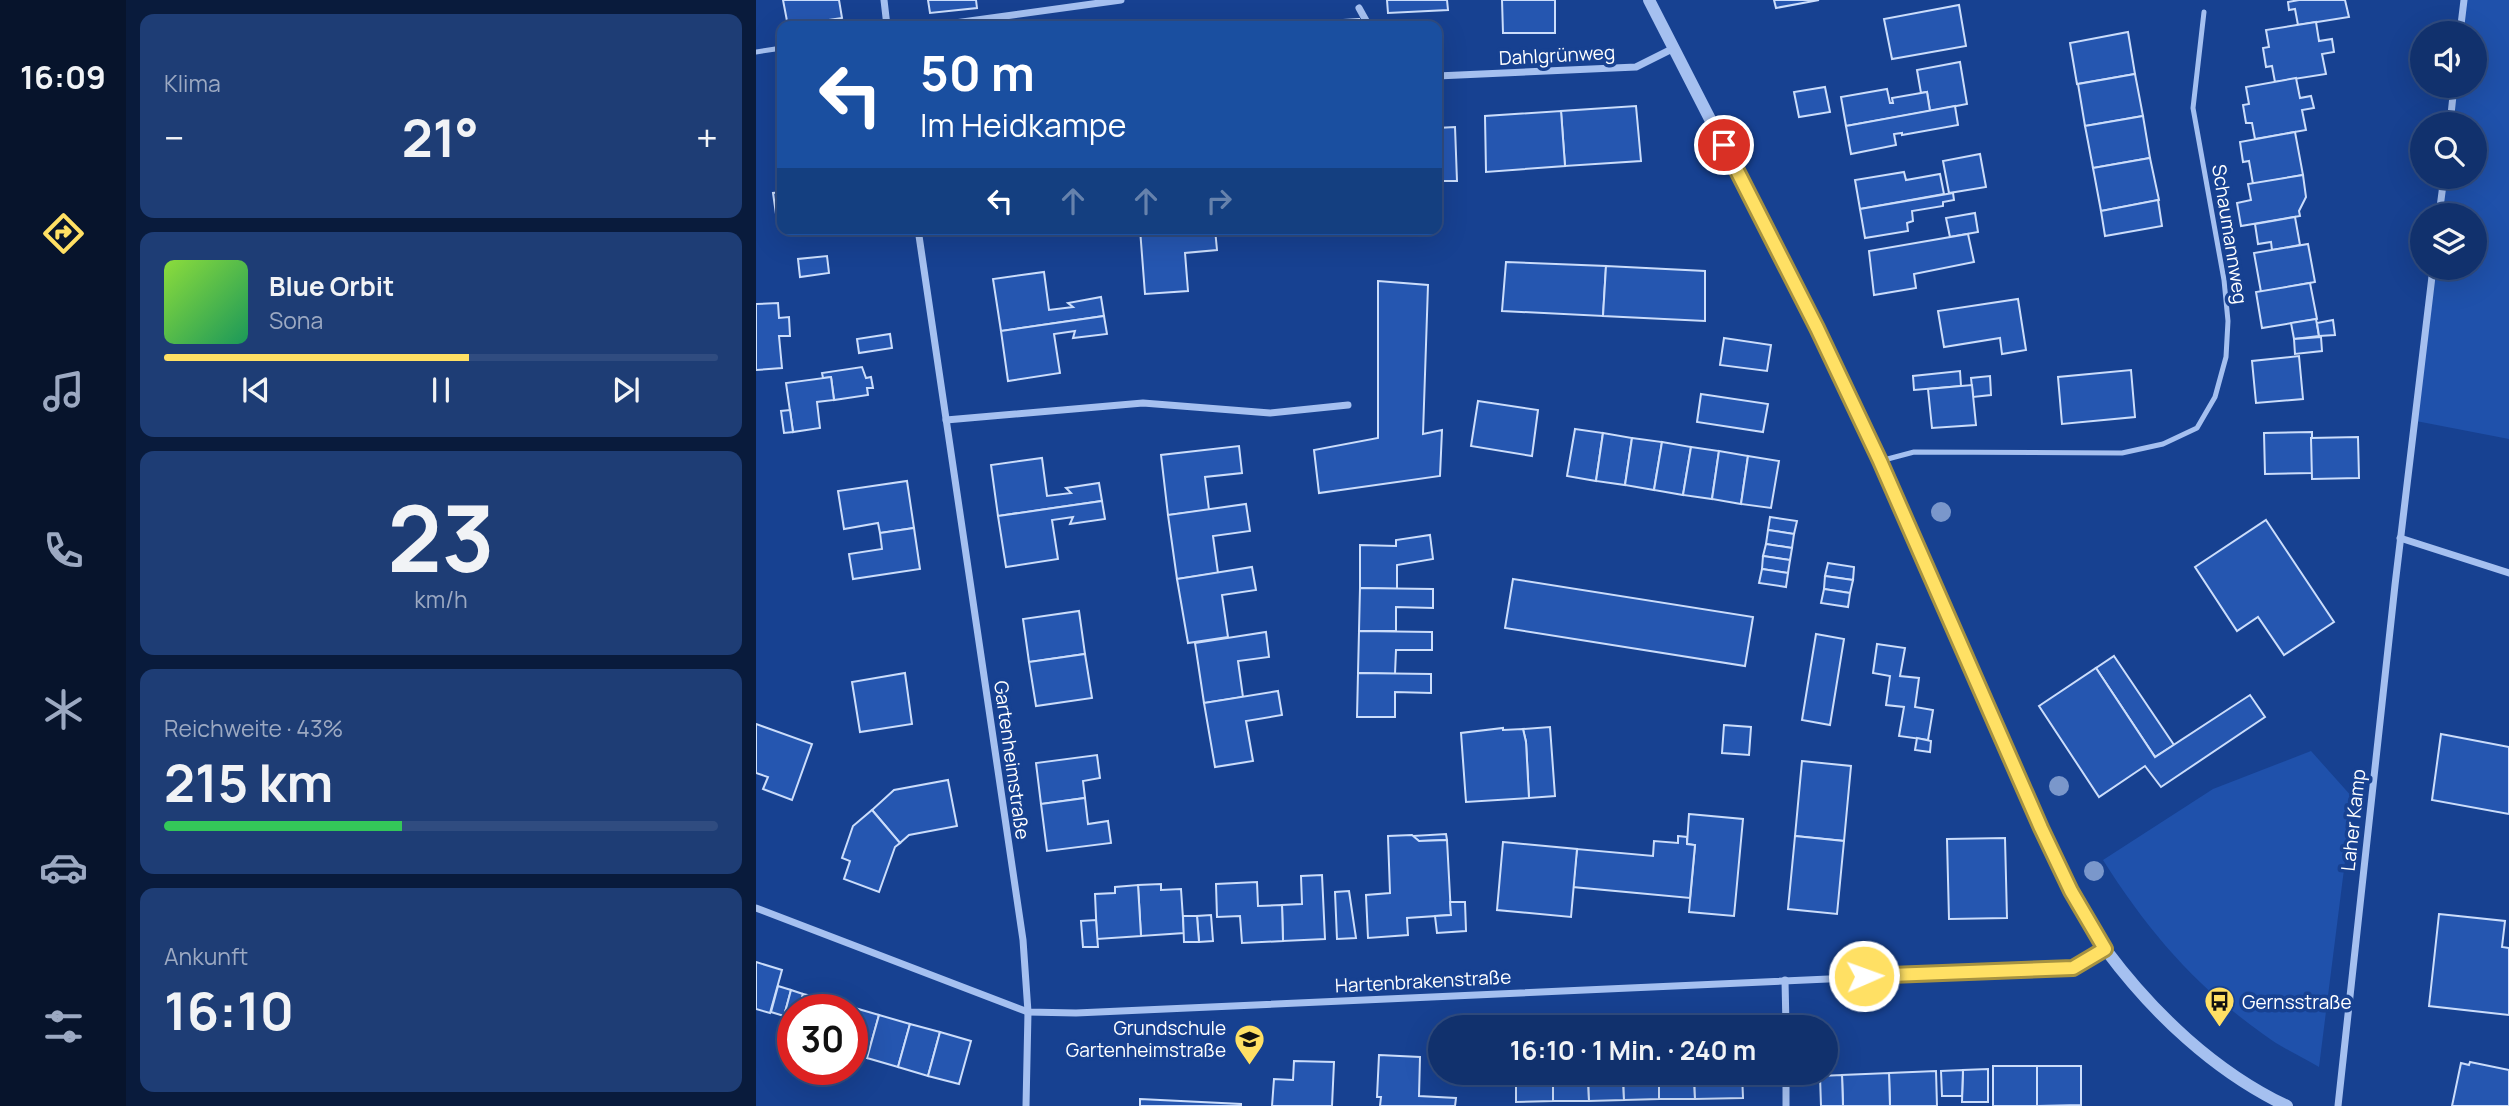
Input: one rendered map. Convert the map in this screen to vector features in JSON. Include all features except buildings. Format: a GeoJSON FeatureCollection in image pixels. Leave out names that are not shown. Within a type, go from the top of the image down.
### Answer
{"type":"FeatureCollection","features":[{"type":"Feature","properties":{"kind":"street"},"geometry":{"type":"LineString","coordinates":[[884,0],[886,21]]}},
{"type":"Feature","properties":{"kind":"street"},"geometry":{"type":"LineString","coordinates":[[969,21],[1121,0]]}},
{"type":"Feature","properties":{"kind":"street"},"geometry":{"type":"LineString","coordinates":[[1649,0],[1817,328],[1880,461],[2071,891],[2105,949],[2153,1006],[2203,1053],[2268,1097],[2287,1106]]}},
{"type":"Feature","properties":{"kind":"street"},"geometry":{"type":"LineString","coordinates":[[2461,21],[2464,0]]}},
{"type":"Feature","properties":{"kind":"street"},"geometry":{"type":"LineString","coordinates":[[1359,8],[1366,21]]}},
{"type":"Feature","properties":{"kind":"street","name":"Dahlgrünweg"},"geometry":{"type":"LineString","coordinates":[[1442,76],[1636,67],[1674,48]]}},
{"type":"Feature","properties":{"kind":"street","name":"Gartenheimstraße"},"geometry":{"type":"LineString","coordinates":[[919,235],[1023,940],[1028,1012],[1026,1106]]}},
{"type":"Feature","properties":{"kind":"street","name":"Laher Kamp"},"geometry":{"type":"LineString","coordinates":[[2338,1106],[2400,538],[2432,280]]}},
{"type":"Feature","properties":{"kind":"street"},"geometry":{"type":"LineString","coordinates":[[946,420],[1143,403],[1270,413],[1349,405]]}},
{"type":"Feature","properties":{"kind":"street"},"geometry":{"type":"LineString","coordinates":[[2400,538],[2509,573]]}},
{"type":"Feature","properties":{"kind":"street","name":"Hartenbrakenstraße"},"geometry":{"type":"LineString","coordinates":[[756,908],[1028,1012],[1076,1013],[2073,968],[2105,949]]}},
{"type":"Feature","properties":{"kind":"street"},"geometry":{"type":"LineString","coordinates":[[1785,979],[1786,1015]]}},
{"type":"Feature","properties":{"kind":"street"},"geometry":{"type":"LineString","coordinates":[[1786,1085],[1786,1106]]}},
{"type":"Feature","properties":{"kind":"lane","name":"Schaumannweg"},"geometry":{"type":"LineString","coordinates":[[1880,461],[1914,452],[2122,453],[2162,444],[2197,428],[2215,397],[2225,357],[2228,321],[2224,280],[2193,108],[2204,12]]}},
{"type":"Feature","properties":{"kind":"lane"},"geometry":{"type":"LineString","coordinates":[[756,52],[777,49]]}},
{"type":"Feature","properties":{"kind":"shaded area"},"geometry":{"type":"Polygon","coordinates":[[[2464,0],[2509,0],[2509,439],[2416,421],[2432,280],[2487,280],[2487,203],[2441,203],[2442,189],[2487,189],[2487,112],[2451,112],[2453,98],[2487,98],[2487,21],[2461,21],[2464,0]]]}},
{"type":"Feature","properties":{"kind":"shaded area"},"geometry":{"type":"Polygon","coordinates":[[[2311,751],[2353,798],[2319,1067],[2263,1034],[2194,976],[2155,933],[2103,860],[2213,789],[2311,751]]]}},
{"type":"Feature","properties":{"kind":"place","name":"Gernsstraße"},"geometry":{"type":"Point","coordinates":[2219,1029]}},
{"type":"Feature","properties":{"kind":"place","name":"Grundschule Gartenheimstraße"},"geometry":{"type":"Point","coordinates":[1249,1066]}},
{"type":"Feature","properties":{"kind":"route"},"geometry":{"type":"LineString","coordinates":[[1724,145],[1817,328],[1880,461],[2041,828],[2071,891],[2105,949],[2073,968],[1864,976]]}}]}
